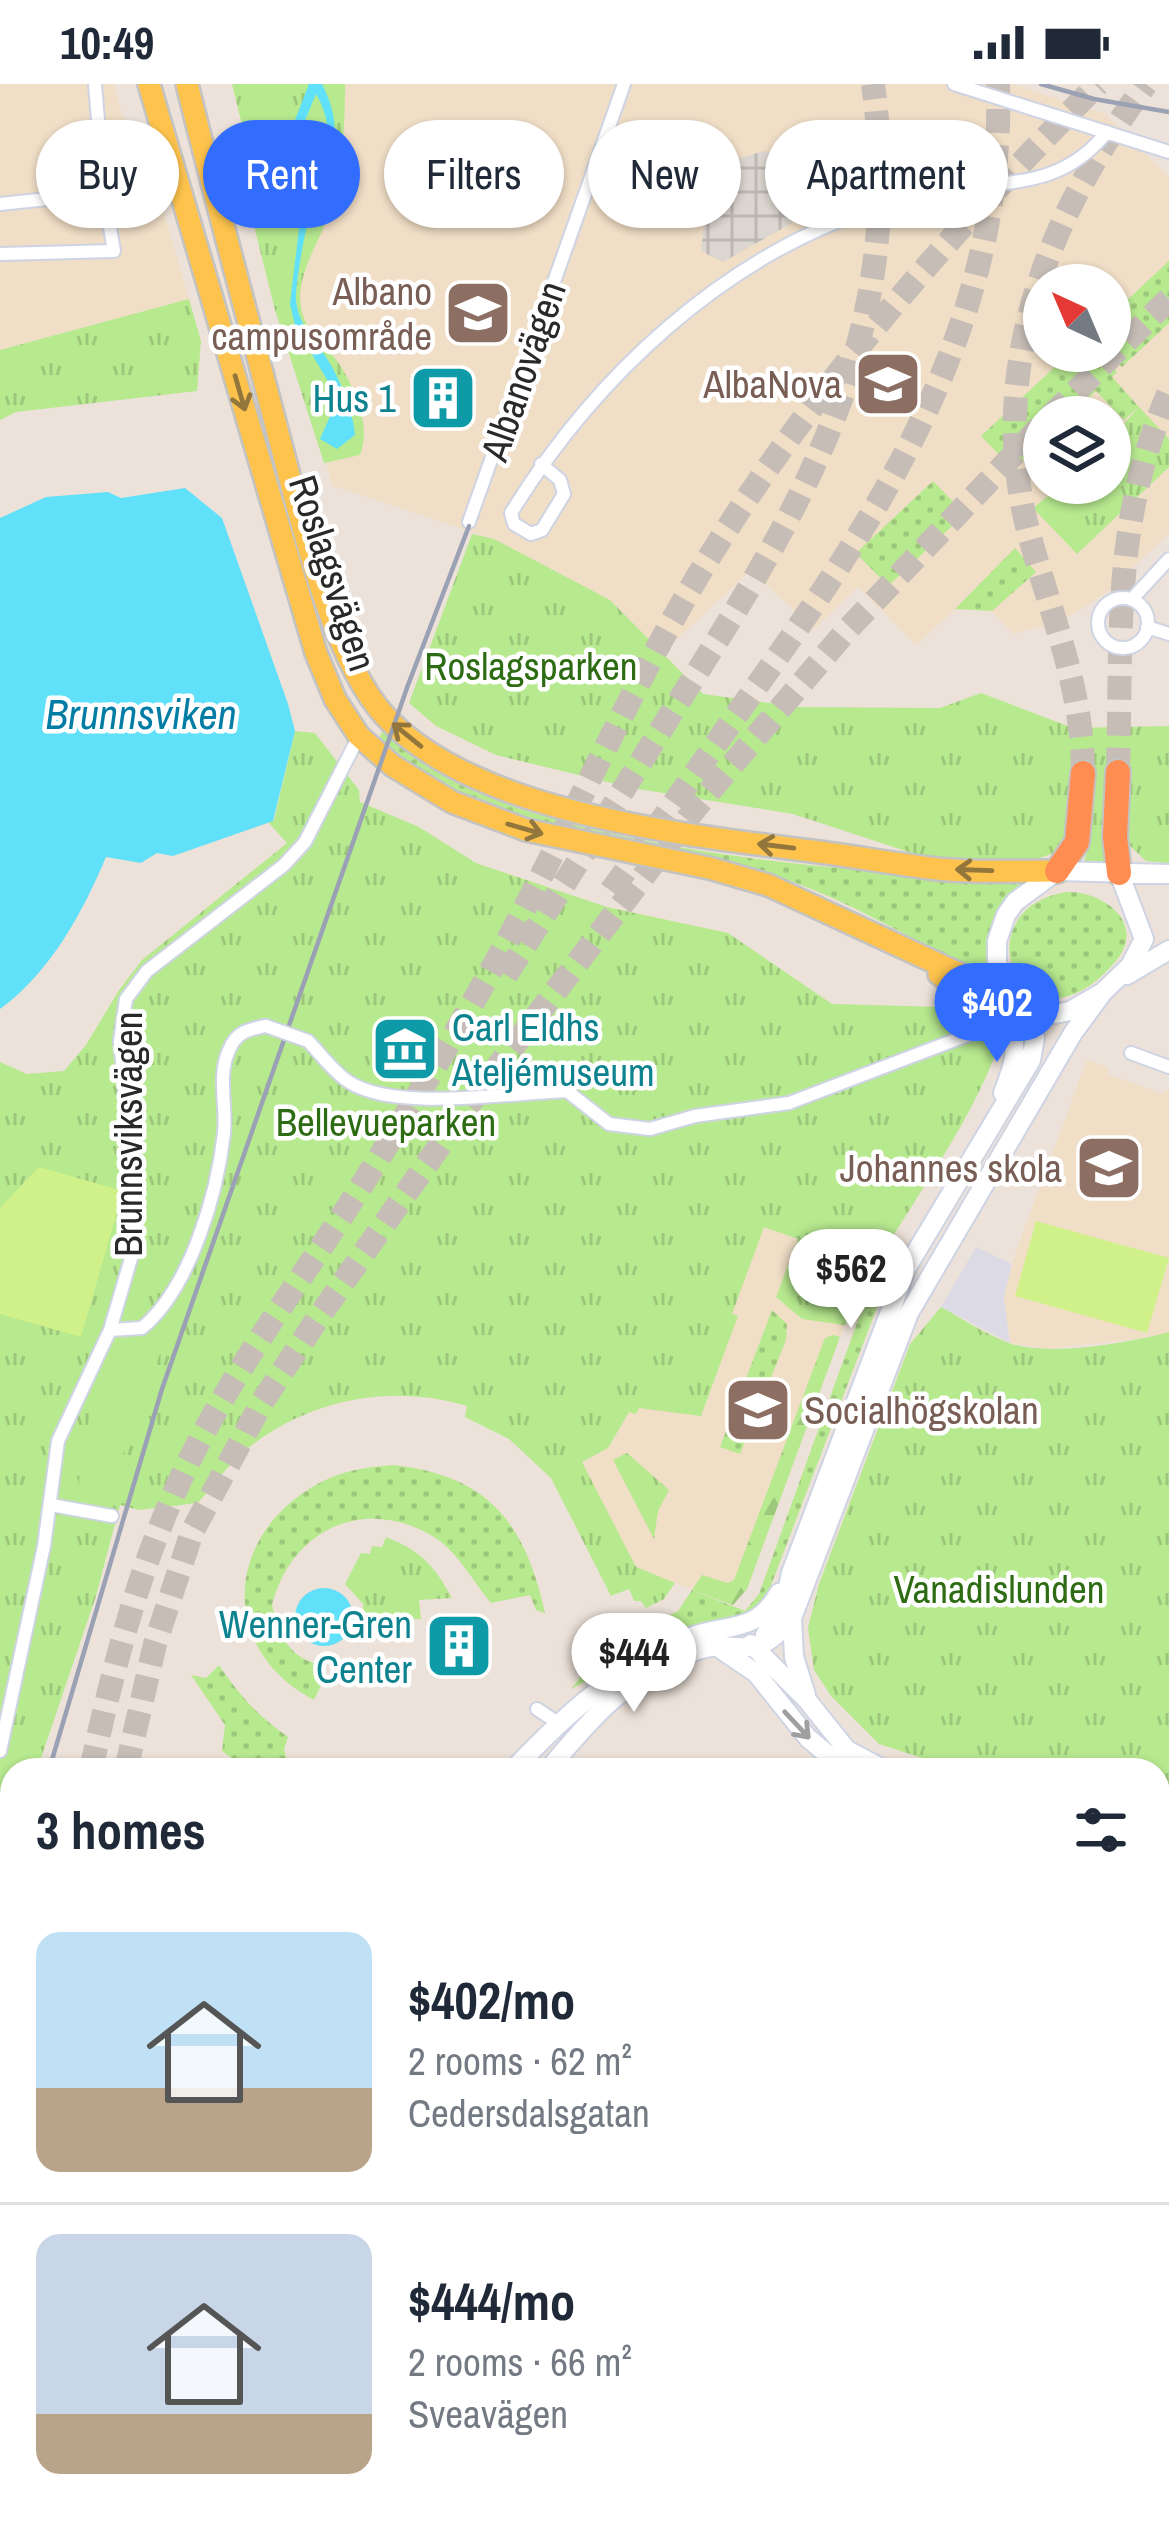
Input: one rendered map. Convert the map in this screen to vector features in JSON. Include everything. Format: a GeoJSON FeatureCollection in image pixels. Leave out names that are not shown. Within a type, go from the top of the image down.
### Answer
{"type":"FeatureCollection","features":[{"type":"Feature","properties":{"kind":"highway"},"geometry":{"type":"LineString","coordinates":[[1117,784],[1119,873]]}},
{"type":"Feature","properties":{"kind":"highway"},"geometry":{"type":"LineString","coordinates":[[1057,871],[1077,842],[1083,786]]}},
{"type":"Feature","properties":{"kind":"main road","name":"Roslagsvägen"},"geometry":{"type":"LineString","coordinates":[[149,84],[316,653],[335,699],[358,736],[422,785],[483,815],[568,840],[710,868],[768,885],[1022,1004]]}},
{"type":"Feature","properties":{"kind":"main road","name":"Roslagsvägen"},"geometry":{"type":"LineString","coordinates":[[187,84],[293,490],[338,638],[351,667],[386,717],[437,758],[464,772],[537,800],[613,819],[934,868],[1057,871]]}},
{"type":"Feature","properties":{"kind":"main road"},"geometry":{"type":"LineString","coordinates":[[756,1672],[755,1648],[785,1601],[890,1307],[989,1125],[1028,1068],[1034,1049],[1022,1004],[1005,985],[997,962],[1000,931],[1015,902],[1057,871],[1169,874]]}},
{"type":"Feature","properties":{"kind":"main road"},"geometry":{"type":"LineString","coordinates":[[558,1758],[591,1716],[656,1669],[696,1651],[755,1648],[772,1642],[792,1618],[909,1313],[1073,1034],[1130,966],[1144,939],[1119,873]]}},
{"type":"Feature","properties":{"kind":"main road"},"geometry":{"type":"LineString","coordinates":[[1022,1004],[1055,1014],[1070,1011],[1169,950]]}},
{"type":"Feature","properties":{"kind":"main road"},"geometry":{"type":"LineString","coordinates":[[920,959],[1005,1021],[1014,1034],[1017,1051],[989,1125]]}},
{"type":"Feature","properties":{"kind":"main road"},"geometry":{"type":"LineString","coordinates":[[524,1758],[594,1693],[651,1656],[696,1635],[755,1621],[791,1574]]}},
{"type":"Feature","properties":{"kind":"main road"},"geometry":{"type":"LineString","coordinates":[[792,1618],[794,1657],[836,1758]]}},
{"type":"Feature","properties":{"kind":"main road"},"geometry":{"type":"LineString","coordinates":[[730,1630],[755,1648],[810,1705]]}},
{"type":"Feature","properties":{"kind":"main road"},"geometry":{"type":"LineString","coordinates":[[718,1648],[756,1672],[782,1709],[834,1758]]}},
{"type":"Feature","properties":{"kind":"street"},"geometry":{"type":"LineString","coordinates":[[95,84],[98,120]]}},
{"type":"Feature","properties":{"kind":"street","name":"Albanovägen"},"geometry":{"type":"LineString","coordinates":[[469,522],[624,84]]}},
{"type":"Feature","properties":{"kind":"street"},"geometry":{"type":"LineString","coordinates":[[954,84],[1169,152]]}},
{"type":"Feature","properties":{"kind":"street"},"geometry":{"type":"LineString","coordinates":[[541,464],[560,480],[564,494],[542,530],[531,534],[514,524],[511,513],[541,464],[590,407],[690,309],[732,276],[782,246],[880,206],[963,187],[1016,184],[1060,172],[1088,153],[1107,132]]}},
{"type":"Feature","properties":{"kind":"street"},"geometry":{"type":"LineString","coordinates":[[0,204],[36,200]]}},
{"type":"Feature","properties":{"kind":"street"},"geometry":{"type":"LineString","coordinates":[[0,254],[113,251],[109,228]]}},
{"type":"Feature","properties":{"kind":"street"},"geometry":{"type":"LineString","coordinates":[[1132,599],[1145,613],[1147,627],[1140,641],[1126,647],[1111,644],[1100,633],[1099,618],[1106,604],[1132,599],[1169,559]]}},
{"type":"Feature","properties":{"kind":"street"},"geometry":{"type":"LineString","coordinates":[[1147,627],[1169,634]]}},
{"type":"Feature","properties":{"kind":"street","name":"Brunnsviksvägen"},"geometry":{"type":"LineString","coordinates":[[0,1751],[51,1505],[58,1441],[110,1330],[126,1283],[135,1226],[120,1041],[125,999],[147,970],[270,876],[305,842],[358,736]]}},
{"type":"Feature","properties":{"kind":"street"},"geometry":{"type":"LineString","coordinates":[[110,1330],[142,1328],[176,1292],[219,1162],[228,1051],[248,1029],[266,1026],[308,1041],[349,1082],[385,1094],[464,1098],[567,1091],[593,1115],[628,1129],[650,1129],[695,1116],[789,1103],[1005,1021]]}},
{"type":"Feature","properties":{"kind":"street"},"geometry":{"type":"LineString","coordinates":[[1131,1053],[1169,1067]]}},
{"type":"Feature","properties":{"kind":"street"},"geometry":{"type":"LineString","coordinates":[[51,1505],[112,1516]]}},
{"type":"Feature","properties":{"kind":"street"},"geometry":{"type":"LineString","coordinates":[[537,1708],[577,1736]]}},
{"type":"Feature","properties":{"kind":"shaded area"},"geometry":{"type":"Polygon","coordinates":[[[0,84],[114,84],[125,120],[36,120],[36,228],[168,228],[189,299],[0,350],[0,84]]]}},
{"type":"Feature","properties":{"kind":"shaded area"},"geometry":{"type":"Polygon","coordinates":[[[232,84],[1011,84],[1105,114],[1169,177],[1169,533],[1106,593],[1062,621],[1013,634],[974,592],[916,645],[858,587],[814,629],[751,570],[662,653],[610,600],[494,539],[333,486],[275,310],[255,228],[360,228],[360,120],[241,120],[232,84]]]}},
{"type":"Feature","properties":{"kind":"shaded area"},"geometry":{"type":"Polygon","coordinates":[[[765,151],[765,228],[783,228],[723,262],[701,251],[704,228],[741,228],[741,158],[765,151]]]}},
{"type":"Feature","properties":{"kind":"shaded area","name":"Johannes skola"},"geometry":{"type":"Polygon","coordinates":[[[1087,1060],[1109,1068],[1107,1074],[1163,1094],[1169,1088],[1169,1332],[1045,1349],[1010,1343],[1004,1297],[1014,1257],[1087,1060]]]}},
{"type":"Feature","properties":{"kind":"shaded area","name":"Socialhögskolan"},"geometry":{"type":"Polygon","coordinates":[[[764,1227],[884,1254],[862,1286],[840,1337],[747,1589],[733,1605],[636,1568],[582,1463],[608,1448],[629,1412],[639,1408],[738,1316],[731,1314],[764,1227]]]}},
{"type":"Feature","properties":{"kind":"shaded area"},"geometry":{"type":"Polygon","coordinates":[[[976,1247],[1012,1264],[1004,1297],[1010,1343],[941,1307],[976,1247]]]}},
{"type":"Feature","properties":{"kind":"green space"},"geometry":{"type":"Polygon","coordinates":[[[232,84],[345,84],[344,120],[241,120],[232,84]]]}},
{"type":"Feature","properties":{"kind":"green space"},"geometry":{"type":"Polygon","coordinates":[[[255,228],[324,228],[306,267],[301,307],[358,401],[364,429],[360,455],[324,463],[275,310],[255,228]]]}},
{"type":"Feature","properties":{"kind":"green space"},"geometry":{"type":"Polygon","coordinates":[[[1169,261],[1169,323],[1131,359],[1131,296],[1169,261]]]}},
{"type":"Feature","properties":{"kind":"green space"},"geometry":{"type":"Polygon","coordinates":[[[189,299],[201,341],[197,391],[16,412],[0,420],[0,350],[189,299]]]}},
{"type":"Feature","properties":{"kind":"green space"},"geometry":{"type":"Polygon","coordinates":[[[1050,372],[1117,372],[1112,377],[1129,396],[1101,396],[1096,391],[1091,396],[1024,396],[1050,372]]]}},
{"type":"Feature","properties":{"kind":"green space"},"geometry":{"type":"Polygon","coordinates":[[[1023,397],[1023,460],[1013,469],[981,436],[1023,397]]]}},
{"type":"Feature","properties":{"kind":"green space"},"geometry":{"type":"Polygon","coordinates":[[[1139,407],[1169,439],[1169,467],[1131,503],[1131,416],[1139,407]]]}},
{"type":"Feature","properties":{"kind":"green space"},"geometry":{"type":"Polygon","coordinates":[[[933,481],[965,514],[888,586],[856,553],[933,481]]]}},
{"type":"Feature","properties":{"kind":"green space"},"geometry":{"type":"Polygon","coordinates":[[[1038,504],[1130,504],[1077,554],[1033,508],[1038,504]]]}},
{"type":"Feature","properties":{"kind":"green space","name":"Roslagsparken"},"geometry":{"type":"Polygon","coordinates":[[[472,534],[494,539],[610,600],[703,694],[800,707],[940,708],[981,693],[1073,728],[1169,726],[1169,863],[1146,861],[1129,845],[1107,848],[1108,862],[1084,862],[1089,844],[1065,841],[1054,853],[1031,861],[924,857],[793,814],[632,788],[496,755],[436,726],[409,703],[472,534]]]}},
{"type":"Feature","properties":{"kind":"green space"},"geometry":{"type":"Polygon","coordinates":[[[1015,548],[1036,572],[992,611],[955,609],[1015,548]]]}},
{"type":"Feature","properties":{"kind":"green space","name":"Bellevueparken"},"geometry":{"type":"Polygon","coordinates":[[[295,731],[315,733],[359,790],[360,802],[419,827],[476,863],[607,907],[728,933],[832,1004],[945,1007],[964,1015],[966,1029],[993,1036],[994,1058],[960,1127],[880,1257],[845,1325],[802,1319],[776,1297],[798,1239],[764,1227],[701,1416],[639,1408],[636,1414],[629,1412],[608,1448],[582,1462],[636,1567],[675,1583],[664,1599],[646,1608],[634,1601],[629,1589],[611,1596],[551,1478],[509,1439],[465,1417],[467,1406],[410,1396],[353,1400],[272,1431],[228,1467],[198,1503],[139,1510],[120,1505],[96,1596],[41,1758],[0,1758],[0,1062],[27,1074],[64,1071],[142,960],[287,843],[268,822],[274,820],[295,731]]]}},
{"type":"Feature","properties":{"kind":"green space"},"geometry":{"type":"Polygon","coordinates":[[[382,731],[457,783],[501,802],[606,832],[777,861],[1026,880],[993,920],[987,943],[989,970],[978,973],[792,881],[717,859],[561,826],[461,793],[417,769],[380,737],[382,731]]]}},
{"type":"Feature","properties":{"kind":"green space"},"geometry":{"type":"Polygon","coordinates":[[[1067,892],[1106,903],[1124,922],[1126,934],[1116,961],[1083,990],[1054,998],[1031,991],[1015,973],[1009,950],[1015,925],[1033,904],[1067,892]]]}},
{"type":"Feature","properties":{"kind":"green space"},"geometry":{"type":"Polygon","coordinates":[[[39,1167],[123,1191],[81,1337],[0,1314],[0,1208],[39,1167]]]}},
{"type":"Feature","properties":{"kind":"green space"},"geometry":{"type":"Polygon","coordinates":[[[1036,1221],[1169,1258],[1147,1333],[1015,1296],[1036,1221]]]}},
{"type":"Feature","properties":{"kind":"green space"},"geometry":{"type":"Polygon","coordinates":[[[900,1247],[765,1601],[746,1618],[687,1626],[571,1689],[605,1647],[678,1611],[692,1590],[745,1611],[759,1594],[858,1320],[900,1247]]]}},
{"type":"Feature","properties":{"kind":"green space","name":"Vanadislunden"},"geometry":{"type":"Polygon","coordinates":[[[941,1307],[991,1335],[1026,1347],[1089,1347],[1169,1332],[1169,1758],[922,1758],[879,1744],[831,1696],[814,1670],[808,1628],[819,1584],[910,1344],[941,1307]]]}},
{"type":"Feature","properties":{"kind":"green space"},"geometry":{"type":"Polygon","coordinates":[[[772,1310],[787,1324],[786,1340],[740,1454],[720,1447],[772,1310]]]}},
{"type":"Feature","properties":{"kind":"green space"},"geometry":{"type":"Polygon","coordinates":[[[170,1327],[107,1498],[79,1484],[82,1438],[113,1362],[170,1327]]]}},
{"type":"Feature","properties":{"kind":"green space"},"geometry":{"type":"Polygon","coordinates":[[[840,1337],[747,1589],[733,1605],[692,1590],[702,1575],[728,1583],[734,1580],[825,1338],[840,1337]]]}},
{"type":"Feature","properties":{"kind":"green space"},"geometry":{"type":"Polygon","coordinates":[[[627,1453],[669,1490],[658,1511],[654,1539],[613,1460],[627,1453]]]}},
{"type":"Feature","properties":{"kind":"green space"},"geometry":{"type":"Polygon","coordinates":[[[394,1465],[455,1480],[498,1509],[526,1553],[545,1613],[536,1610],[530,1595],[491,1603],[445,1545],[411,1526],[385,1519],[336,1526],[297,1555],[272,1605],[286,1642],[298,1655],[317,1664],[324,1679],[314,1700],[281,1677],[259,1648],[247,1617],[245,1585],[253,1554],[270,1524],[296,1498],[338,1475],[394,1465]]]}},
{"type":"Feature","properties":{"kind":"green space"},"geometry":{"type":"Polygon","coordinates":[[[386,1537],[425,1560],[452,1598],[419,1600],[421,1619],[365,1630],[363,1604],[345,1584],[361,1553],[370,1554],[372,1546],[382,1547],[386,1537]]]}},
{"type":"Feature","properties":{"kind":"green space"},"geometry":{"type":"Polygon","coordinates":[[[219,1665],[250,1704],[288,1737],[286,1758],[232,1758],[222,1751],[225,1725],[191,1675],[206,1678],[219,1665]]]}},
{"type":"Feature","properties":{"kind":"water"},"geometry":{"type":"Polygon","coordinates":[[[309,84],[322,84],[334,120],[326,120],[316,94],[305,120],[295,120],[309,84]]]}},
{"type":"Feature","properties":{"kind":"water"},"geometry":{"type":"Polygon","coordinates":[[[299,228],[307,228],[297,309],[336,375],[352,415],[355,435],[337,449],[320,439],[335,405],[330,385],[295,325],[290,304],[299,228]]]}},
{"type":"Feature","properties":{"kind":"water","name":"Brunnsviken"},"geometry":{"type":"Polygon","coordinates":[[[185,488],[222,518],[288,704],[295,731],[273,821],[173,856],[157,853],[141,863],[106,857],[63,940],[34,978],[0,1009],[0,518],[46,497],[108,492],[121,498],[185,488]]]}},
{"type":"Feature","properties":{"kind":"water"},"geometry":{"type":"Polygon","coordinates":[[[324,1588],[344,1597],[353,1617],[344,1637],[324,1646],[304,1637],[295,1617],[304,1597],[324,1588]]]}},
{"type":"Feature","properties":{"kind":"tunnel"},"geometry":{"type":"LineString","coordinates":[[506,975],[763,564],[834,417],[859,341],[875,261],[880,176],[873,84]]}},
{"type":"Feature","properties":{"kind":"tunnel"},"geometry":{"type":"LineString","coordinates":[[611,891],[807,615],[894,475],[930,403],[960,328],[982,250],[995,169],[998,84]]}},
{"type":"Feature","properties":{"kind":"tunnel"},"geometry":{"type":"LineString","coordinates":[[94,1758],[134,1600],[188,1464],[250,1354],[360,1188],[469,1009],[702,569],[789,438],[885,315],[1098,84]]}},
{"type":"Feature","properties":{"kind":"tunnel"},"geometry":{"type":"LineString","coordinates":[[1083,773],[1072,681],[1029,534],[1017,473],[1015,413],[1021,354],[1055,240],[1111,134],[1146,84]]}},
{"type":"Feature","properties":{"kind":"tunnel"},"geometry":{"type":"LineString","coordinates":[[1071,396],[1169,299]]}},
{"type":"Feature","properties":{"kind":"tunnel"},"geometry":{"type":"LineString","coordinates":[[1118,772],[1121,625],[1129,533],[1151,440],[1169,392]]}},
{"type":"Feature","properties":{"kind":"tunnel"},"geometry":{"type":"LineString","coordinates":[[129,1758],[155,1644],[192,1532],[261,1404],[318,1318],[467,1107],[698,805],[847,630],[1023,445]]}},
{"type":"Feature","properties":{"kind":"railway"},"geometry":{"type":"LineString","coordinates":[[1041,84],[1169,112]]}},
{"type":"Feature","properties":{"kind":"railway"},"geometry":{"type":"LineString","coordinates":[[53,1758],[162,1389],[408,685],[469,526]]}},
{"type":"Feature","properties":{"kind":"place","name":"Albano campusområde"},"geometry":{"type":"Point","coordinates":[478,313]}},
{"type":"Feature","properties":{"kind":"place","name":"AlbaNova"},"geometry":{"type":"Point","coordinates":[888,384]}},
{"type":"Feature","properties":{"kind":"place","name":"Hus 1"},"geometry":{"type":"Point","coordinates":[443,398]}},
{"type":"Feature","properties":{"kind":"place","name":"Carl Eldhs Ateljémuseum"},"geometry":{"type":"Point","coordinates":[405,1049]}},
{"type":"Feature","properties":{"kind":"place","name":"Johannes skola"},"geometry":{"type":"Point","coordinates":[1109,1168]}},
{"type":"Feature","properties":{"kind":"place","name":"Socialhögskolan"},"geometry":{"type":"Point","coordinates":[758,1410]}},
{"type":"Feature","properties":{"kind":"place","name":"Wenner-Gren Center"},"geometry":{"type":"Point","coordinates":[459,1646]}}]}
